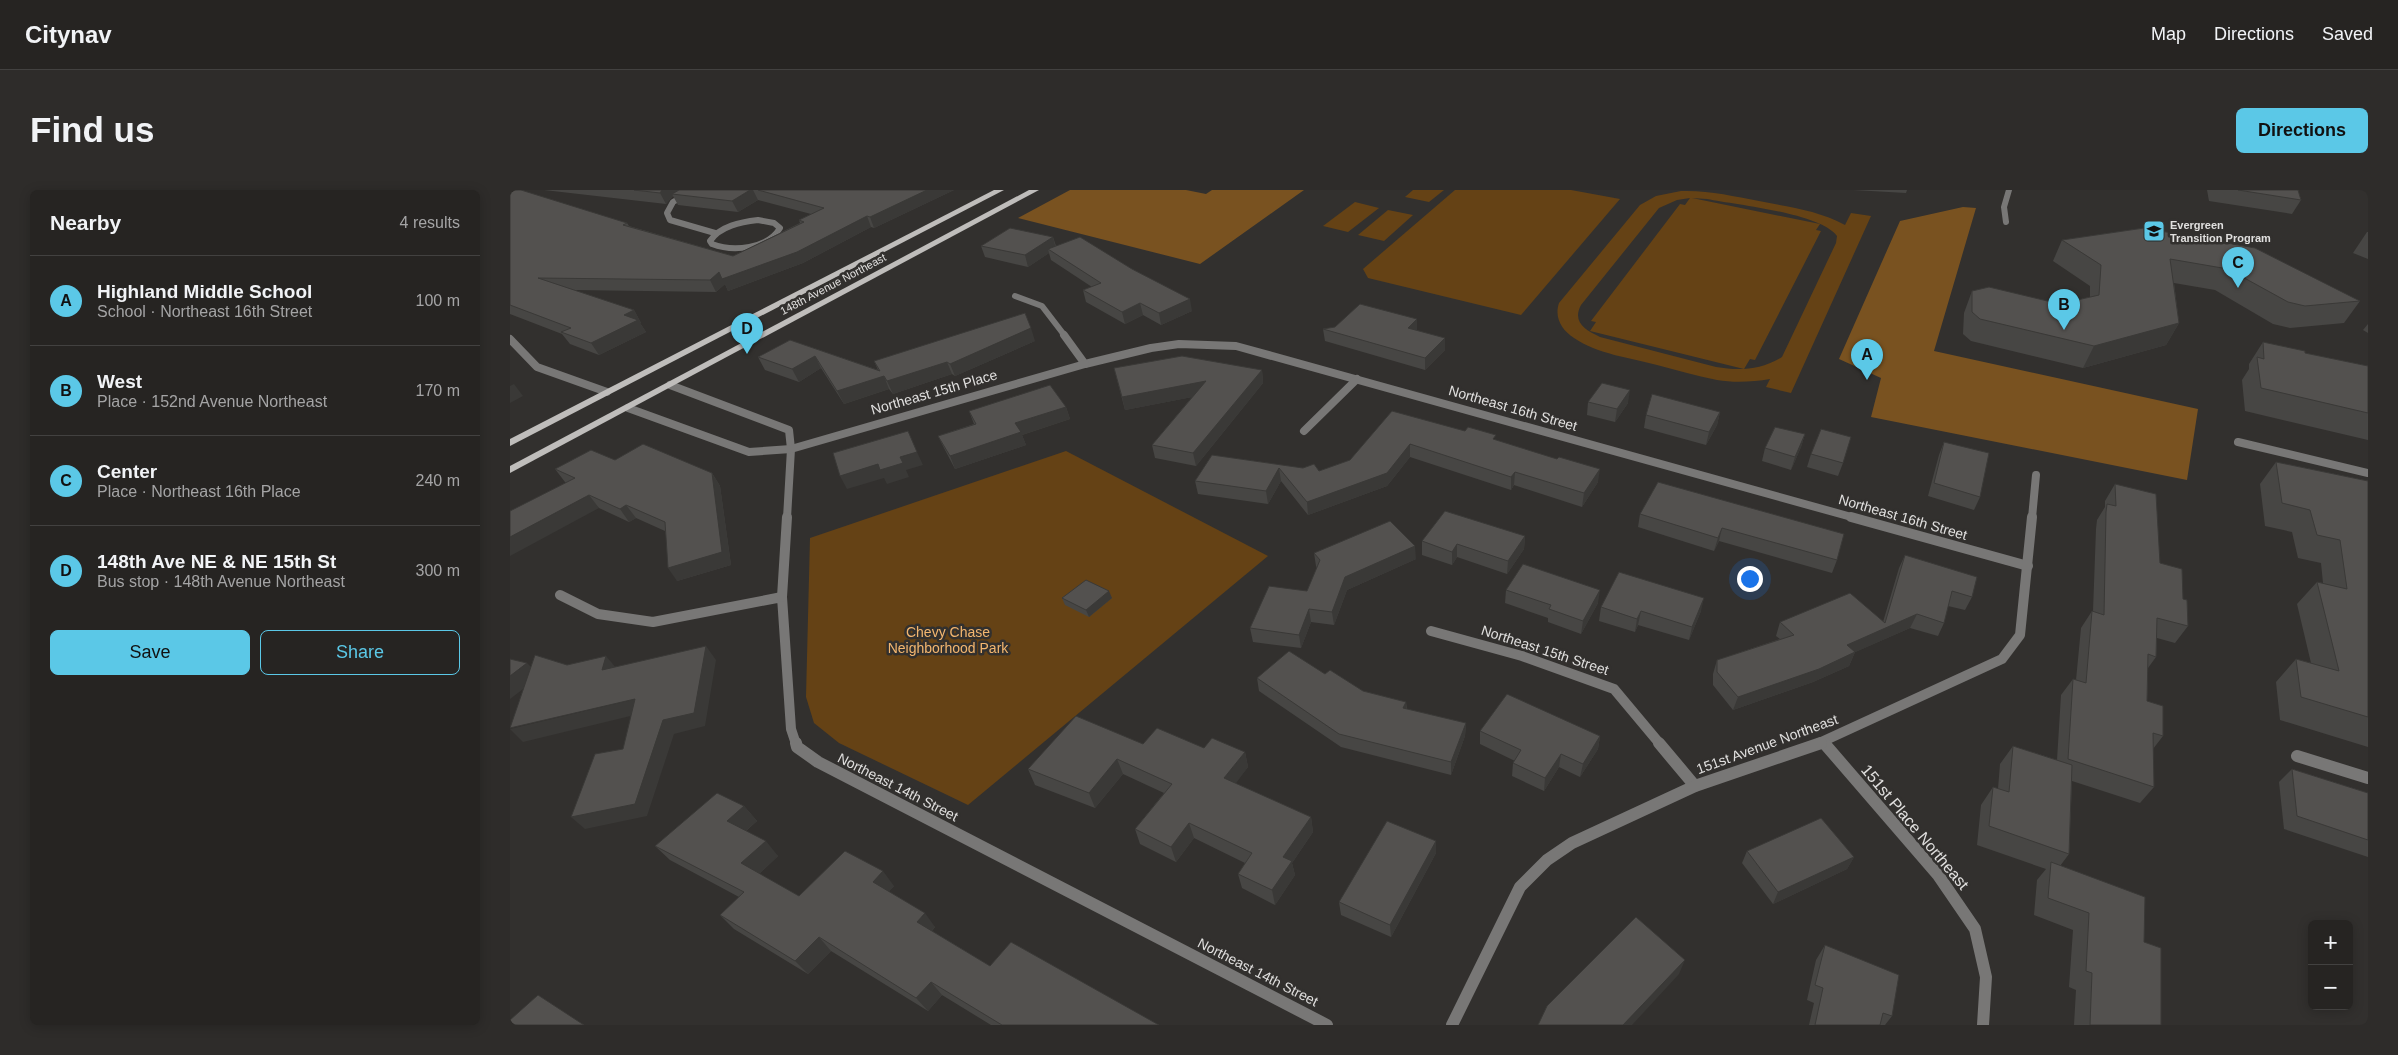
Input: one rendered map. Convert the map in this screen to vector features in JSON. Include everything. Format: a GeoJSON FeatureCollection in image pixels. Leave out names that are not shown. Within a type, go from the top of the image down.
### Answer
{"type":"FeatureCollection","features":[{"type":"Feature","properties":{"kind":"main road","name":"148th Avenue Northeast"},"geometry":{"type":"LineString","coordinates":[[510,443],[1000,190]]}},
{"type":"Feature","properties":{"kind":"main road","name":"148th Avenue Northeast"},"geometry":{"type":"LineString","coordinates":[[510,470],[1035,190]]}},
{"type":"Feature","properties":{"kind":"street"},"geometry":{"type":"LineString","coordinates":[[694,190],[673,202],[667,212],[667,216],[676,223],[716,233],[730,226],[749,222],[773,222],[780,228],[775,236],[761,243],[732,249],[712,244],[710,241],[716,233]]}},
{"type":"Feature","properties":{"kind":"street"},"geometry":{"type":"LineString","coordinates":[[2006,222],[2004,207],[2009,190]]}},
{"type":"Feature","properties":{"kind":"street"},"geometry":{"type":"LineString","coordinates":[[1015,296],[1042,306],[1085,364]]}},
{"type":"Feature","properties":{"kind":"street"},"geometry":{"type":"LineString","coordinates":[[510,339],[537,367],[607,392]]}},
{"type":"Feature","properties":{"kind":"street","name":"Northeast 16th Street"},"geometry":{"type":"LineString","coordinates":[[1085,364],[1151,348],[1179,344],[1204,343],[1236,346],[2028,566]]}},
{"type":"Feature","properties":{"kind":"street","name":"Northeast 15th Place"},"geometry":{"type":"LineString","coordinates":[[792,449],[1085,364]]}},
{"type":"Feature","properties":{"kind":"street"},"geometry":{"type":"LineString","coordinates":[[1304,431],[1356,379]]}},
{"type":"Feature","properties":{"kind":"street"},"geometry":{"type":"LineString","coordinates":[[628,408],[748,452],[792,449],[789,430],[670,385]]}},
{"type":"Feature","properties":{"kind":"street"},"geometry":{"type":"LineString","coordinates":[[2238,442],[2368,473]]}},
{"type":"Feature","properties":{"kind":"street","name":"Northeast 14th Street"},"geometry":{"type":"LineString","coordinates":[[792,449],[782,596],[791,729],[797,747],[818,762],[1327,1025]]}},
{"type":"Feature","properties":{"kind":"street","name":"151st Avenue Northeast"},"geometry":{"type":"LineString","coordinates":[[1452,1025],[1520,887],[1547,860],[1572,843],[1695,786],[1823,742],[2002,659],[2020,636],[2036,475]]}},
{"type":"Feature","properties":{"kind":"street"},"geometry":{"type":"LineString","coordinates":[[560,595],[598,614],[653,622],[782,596]]}},
{"type":"Feature","properties":{"kind":"street","name":"Northeast 15th Street"},"geometry":{"type":"LineString","coordinates":[[1430,631],[1522,656],[1614,689],[1695,786]]}},
{"type":"Feature","properties":{"kind":"street","name":"151st Place Northeast"},"geometry":{"type":"LineString","coordinates":[[1823,742],[1938,875],[1976,929],[1986,977],[1983,1025]]}},
{"type":"Feature","properties":{"kind":"street"},"geometry":{"type":"LineString","coordinates":[[2297,756],[2368,778]]}},
{"type":"Feature","properties":{"kind":"green space"},"geometry":{"type":"Polygon","coordinates":[[[1413,190],[1444,190],[1429,202],[1405,197],[1413,190]]]}},
{"type":"Feature","properties":{"kind":"green space"},"geometry":{"type":"Polygon","coordinates":[[[1455,190],[1571,190],[1620,199],[1521,315],[1368,278],[1363,269],[1455,190]]]}},
{"type":"Feature","properties":{"kind":"green space"},"geometry":{"type":"Polygon","coordinates":[[[1681,191],[1701,191],[1803,210],[1845,225],[1851,213],[1871,216],[1791,393],[1766,387],[1770,379],[1744,382],[1717,380],[1614,355],[1583,343],[1570,335],[1560,323],[1558,319],[1559,303],[1640,205],[1656,196],[1681,191]],[[1690,198],[1677,200],[1659,208],[1581,305],[1578,316],[1579,321],[1585,328],[1589,331],[1600,337],[1716,367],[1743,369],[1590,331],[1596,322],[1591,321],[1680,204],[1685,205],[1690,198]],[[1692,198],[1819,224],[1777,211],[1692,198]],[[1820,224],[1816,230],[1821,231],[1755,360],[1750,359],[1744,369],[1766,365],[1782,357],[1836,243],[1837,236],[1828,228],[1820,224]]]}},
{"type":"Feature","properties":{"kind":"green space"},"geometry":{"type":"Polygon","coordinates":[[[1355,202],[1379,208],[1348,232],[1323,226],[1355,202]]]}},
{"type":"Feature","properties":{"kind":"green space"},"geometry":{"type":"Polygon","coordinates":[[[1388,210],[1413,215],[1384,241],[1358,235],[1388,210]]]}},
{"type":"Feature","properties":{"kind":"green space","name":"Chevy Chase Neighborhood Park"},"geometry":{"type":"Polygon","coordinates":[[[1066,451],[1268,556],[968,805],[839,743],[814,723],[806,697],[810,538],[1066,451]]]}},
{"type":"Feature","properties":{"kind":"shaded area"},"geometry":{"type":"Polygon","coordinates":[[[1070,190],[1186,190],[1206,194],[1212,190],[1304,190],[1200,264],[1018,218],[1070,190]]]}},
{"type":"Feature","properties":{"kind":"shaded area"},"geometry":{"type":"Polygon","coordinates":[[[1963,207],[1976,208],[1934,351],[2198,409],[2187,480],[1871,417],[1881,378],[1839,359],[1900,221],[1963,207]]]}},
{"type":"Feature","properties":{"kind":"building"},"geometry":{"type":"Polygon","coordinates":[[[510,190],[521,190],[627,223],[623,225],[733,256],[804,222],[799,220],[824,208],[758,190],[927,190],[870,217],[867,216],[797,252],[722,279],[719,272],[710,280],[538,278],[634,310],[624,315],[638,320],[591,343],[561,332],[571,328],[510,305],[510,190]]]}},
{"type":"Feature","properties":{"kind":"building"},"geometry":{"type":"Polygon","coordinates":[[[634,190],[662,190],[660,193],[634,190]]]}},
{"type":"Feature","properties":{"kind":"building"},"geometry":{"type":"Polygon","coordinates":[[[679,190],[750,190],[732,201],[672,194],[679,190]]]}},
{"type":"Feature","properties":{"kind":"building"},"geometry":{"type":"Polygon","coordinates":[[[2238,190],[2298,190],[2301,200],[2238,190]]]}},
{"type":"Feature","properties":{"kind":"building"},"geometry":{"type":"Polygon","coordinates":[[[1010,228],[1053,237],[1025,255],[981,246],[1010,228]]]}},
{"type":"Feature","properties":{"kind":"building"},"geometry":{"type":"Polygon","coordinates":[[[2144,228],[2255,248],[2360,301],[2305,306],[2288,302],[2228,269],[2170,259],[2179,323],[2094,346],[1980,319],[1972,312],[1972,291],[1989,287],[2060,304],[2099,295],[2101,265],[2062,240],[2144,228]]]}},
{"type":"Feature","properties":{"kind":"building"},"geometry":{"type":"Polygon","coordinates":[[[1080,237],[1132,269],[1190,299],[1159,313],[1140,303],[1122,312],[1083,290],[1101,283],[1048,249],[1080,237]]]}},
{"type":"Feature","properties":{"kind":"building"},"geometry":{"type":"Polygon","coordinates":[[[1360,304],[1417,319],[1408,328],[1445,338],[1425,358],[1323,329],[1335,327],[1360,304]]]}},
{"type":"Feature","properties":{"kind":"building"},"geometry":{"type":"Polygon","coordinates":[[[1025,313],[1031,328],[950,364],[947,362],[887,381],[884,376],[837,391],[815,356],[792,369],[758,357],[790,340],[880,371],[874,361],[1025,313]]]}},
{"type":"Feature","properties":{"kind":"building"},"geometry":{"type":"Polygon","coordinates":[[[2263,342],[2368,366],[2368,413],[2261,388],[2257,357],[2264,359],[2263,342]]]}},
{"type":"Feature","properties":{"kind":"building"},"geometry":{"type":"Polygon","coordinates":[[[1182,356],[1262,370],[1193,453],[1152,445],[1206,381],[1122,397],[1114,368],[1182,356]]]}},
{"type":"Feature","properties":{"kind":"building"},"geometry":{"type":"Polygon","coordinates":[[[1602,383],[1630,390],[1617,409],[1588,402],[1602,383]]]}},
{"type":"Feature","properties":{"kind":"building"},"geometry":{"type":"Polygon","coordinates":[[[1050,385],[1066,407],[1015,423],[1021,432],[950,456],[938,436],[976,424],[969,411],[1050,385]]]}},
{"type":"Feature","properties":{"kind":"building"},"geometry":{"type":"Polygon","coordinates":[[[1652,394],[1720,412],[1709,432],[1646,415],[1652,394]]]}},
{"type":"Feature","properties":{"kind":"building"},"geometry":{"type":"Polygon","coordinates":[[[1392,411],[1465,431],[1468,427],[1496,435],[1493,439],[1557,459],[1559,457],[1600,469],[1584,493],[1515,472],[1511,477],[1410,444],[1387,473],[1307,502],[1279,468],[1266,491],[1195,481],[1212,455],[1303,468],[1314,464],[1319,471],[1350,460],[1392,411]]]}},
{"type":"Feature","properties":{"kind":"building"},"geometry":{"type":"Polygon","coordinates":[[[1775,427],[1805,434],[1795,457],[1765,448],[1775,427]]]}},
{"type":"Feature","properties":{"kind":"building"},"geometry":{"type":"Polygon","coordinates":[[[1821,429],[1851,437],[1843,463],[1811,454],[1821,429]]]}},
{"type":"Feature","properties":{"kind":"building"},"geometry":{"type":"Polygon","coordinates":[[[908,431],[917,452],[900,457],[903,463],[880,470],[878,464],[840,476],[833,453],[908,431]]]}},
{"type":"Feature","properties":{"kind":"building"},"geometry":{"type":"Polygon","coordinates":[[[1944,442],[1989,453],[1980,497],[1934,483],[1944,442]]]}},
{"type":"Feature","properties":{"kind":"building"},"geometry":{"type":"Polygon","coordinates":[[[643,444],[712,473],[722,552],[668,568],[665,522],[626,505],[620,509],[589,495],[510,537],[510,511],[575,478],[555,469],[591,450],[615,460],[643,444]]]}},
{"type":"Feature","properties":{"kind":"building"},"geometry":{"type":"Polygon","coordinates":[[[2276,462],[2368,481],[2368,717],[2301,697],[2296,659],[2339,671],[2317,582],[2347,589],[2340,540],[2317,535],[2310,510],[2282,503],[2276,462]]]}},
{"type":"Feature","properties":{"kind":"building"},"geometry":{"type":"Polygon","coordinates":[[[1658,482],[1844,534],[1837,560],[1722,528],[1718,538],[1640,514],[1658,482]]]}},
{"type":"Feature","properties":{"kind":"building"},"geometry":{"type":"Polygon","coordinates":[[[2115,484],[2156,494],[2160,563],[2182,569],[2183,599],[2187,600],[2188,626],[2157,618],[2156,657],[2148,654],[2147,701],[2163,706],[2163,736],[2153,733],[2154,787],[2068,759],[2073,679],[2086,683],[2092,611],[2104,615],[2106,512],[2107,504],[2116,506],[2115,484]]]}},
{"type":"Feature","properties":{"kind":"building"},"geometry":{"type":"Polygon","coordinates":[[[1445,511],[1525,536],[1508,561],[1457,544],[1452,552],[1422,541],[1445,511]]]}},
{"type":"Feature","properties":{"kind":"building"},"geometry":{"type":"Polygon","coordinates":[[[1390,521],[1415,546],[1345,577],[1332,612],[1309,609],[1299,635],[1250,628],[1269,586],[1307,591],[1320,560],[1314,553],[1390,521]]]}},
{"type":"Feature","properties":{"kind":"building"},"geometry":{"type":"Polygon","coordinates":[[[1905,555],[1977,577],[1972,597],[1952,591],[1944,623],[1917,614],[1847,645],[1855,652],[1819,669],[1738,697],[1717,672],[1717,660],[1794,635],[1780,622],[1850,593],[1885,623],[1905,555]]]}},
{"type":"Feature","properties":{"kind":"building"},"geometry":{"type":"Polygon","coordinates":[[[1523,564],[1600,590],[1583,621],[1549,609],[1551,605],[1506,590],[1523,564]]]}},
{"type":"Feature","properties":{"kind":"building"},"geometry":{"type":"Polygon","coordinates":[[[1619,572],[1704,598],[1692,627],[1641,611],[1637,619],[1601,607],[1619,572]]]}},
{"type":"Feature","properties":{"kind":"building"},"geometry":{"type":"Polygon","coordinates":[[[1086,580],[1109,591],[1086,610],[1062,598],[1086,580]]]}},
{"type":"Feature","properties":{"kind":"building"},"geometry":{"type":"Polygon","coordinates":[[[706,646],[694,713],[663,720],[635,804],[571,817],[595,754],[623,749],[635,699],[510,728],[535,655],[567,665],[606,656],[602,670],[706,646]]]}},
{"type":"Feature","properties":{"kind":"building"},"geometry":{"type":"Polygon","coordinates":[[[1289,651],[1325,674],[1330,670],[1363,691],[1406,702],[1403,708],[1466,723],[1451,762],[1339,734],[1257,678],[1289,651]]]}},
{"type":"Feature","properties":{"kind":"building"},"geometry":{"type":"Polygon","coordinates":[[[510,659],[527,663],[510,676],[510,659]]]}},
{"type":"Feature","properties":{"kind":"building"},"geometry":{"type":"Polygon","coordinates":[[[1507,694],[1600,736],[1583,764],[1561,754],[1545,778],[1513,763],[1521,750],[1480,731],[1507,694]]]}},
{"type":"Feature","properties":{"kind":"building"},"geometry":{"type":"Polygon","coordinates":[[[1076,716],[1143,744],[1157,728],[1204,748],[1212,738],[1245,752],[1224,778],[1311,817],[1283,857],[1292,861],[1272,890],[1238,874],[1252,853],[1189,823],[1171,847],[1135,829],[1172,784],[1117,759],[1089,793],[1028,769],[1076,716]]]}},
{"type":"Feature","properties":{"kind":"building"},"geometry":{"type":"Polygon","coordinates":[[[2013,746],[2072,765],[2069,854],[1989,826],[1993,787],[2009,792],[2013,746]]]}},
{"type":"Feature","properties":{"kind":"building"},"geometry":{"type":"Polygon","coordinates":[[[2292,769],[2368,793],[2368,840],[2297,816],[2292,769]]]}},
{"type":"Feature","properties":{"kind":"building"},"geometry":{"type":"Polygon","coordinates":[[[717,793],[744,806],[727,821],[766,841],[741,863],[799,896],[845,851],[883,871],[873,882],[925,913],[917,922],[990,966],[1011,942],[1159,1025],[1002,1025],[931,982],[916,998],[819,937],[795,961],[720,915],[744,892],[655,846],[717,793]]]}},
{"type":"Feature","properties":{"kind":"building"},"geometry":{"type":"Polygon","coordinates":[[[1821,818],[1854,857],[1778,892],[1747,851],[1821,818]]]}},
{"type":"Feature","properties":{"kind":"building"},"geometry":{"type":"Polygon","coordinates":[[[1387,821],[1436,841],[1390,925],[1339,902],[1387,821]]]}},
{"type":"Feature","properties":{"kind":"building"},"geometry":{"type":"Polygon","coordinates":[[[2051,862],[2145,897],[2144,942],[2161,948],[2161,1025],[2090,1025],[2092,973],[2086,971],[2089,913],[2048,898],[2051,862]]]}},
{"type":"Feature","properties":{"kind":"building"},"geometry":{"type":"Polygon","coordinates":[[[1636,917],[1685,960],[1623,1025],[1538,1025],[1547,1006],[1636,917]]]}},
{"type":"Feature","properties":{"kind":"building"},"geometry":{"type":"Polygon","coordinates":[[[1825,945],[1899,975],[1892,1016],[1883,1013],[1880,1025],[1815,1025],[1823,988],[1815,985],[1825,945]]]}},
{"type":"Feature","properties":{"kind":"building"},"geometry":{"type":"Polygon","coordinates":[[[538,995],[584,1025],[510,1025],[510,1020],[538,995]]]}},
{"type":"Feature","properties":{"kind":"place","name":"Evergreen Transition Program"},"geometry":{"type":"Point","coordinates":[2154,231]}},
{"type":"Feature","properties":{"kind":"place","name":"Center"},"geometry":{"type":"Point","coordinates":[2238,288]}},
{"type":"Feature","properties":{"kind":"place","name":"West"},"geometry":{"type":"Point","coordinates":[2064,330]}},
{"type":"Feature","properties":{"kind":"place","name":"148th Ave NE & NE 15th St"},"geometry":{"type":"Point","coordinates":[747,354]}},
{"type":"Feature","properties":{"kind":"place","name":"Highland Middle School"},"geometry":{"type":"Point","coordinates":[1867,380]}}]}
